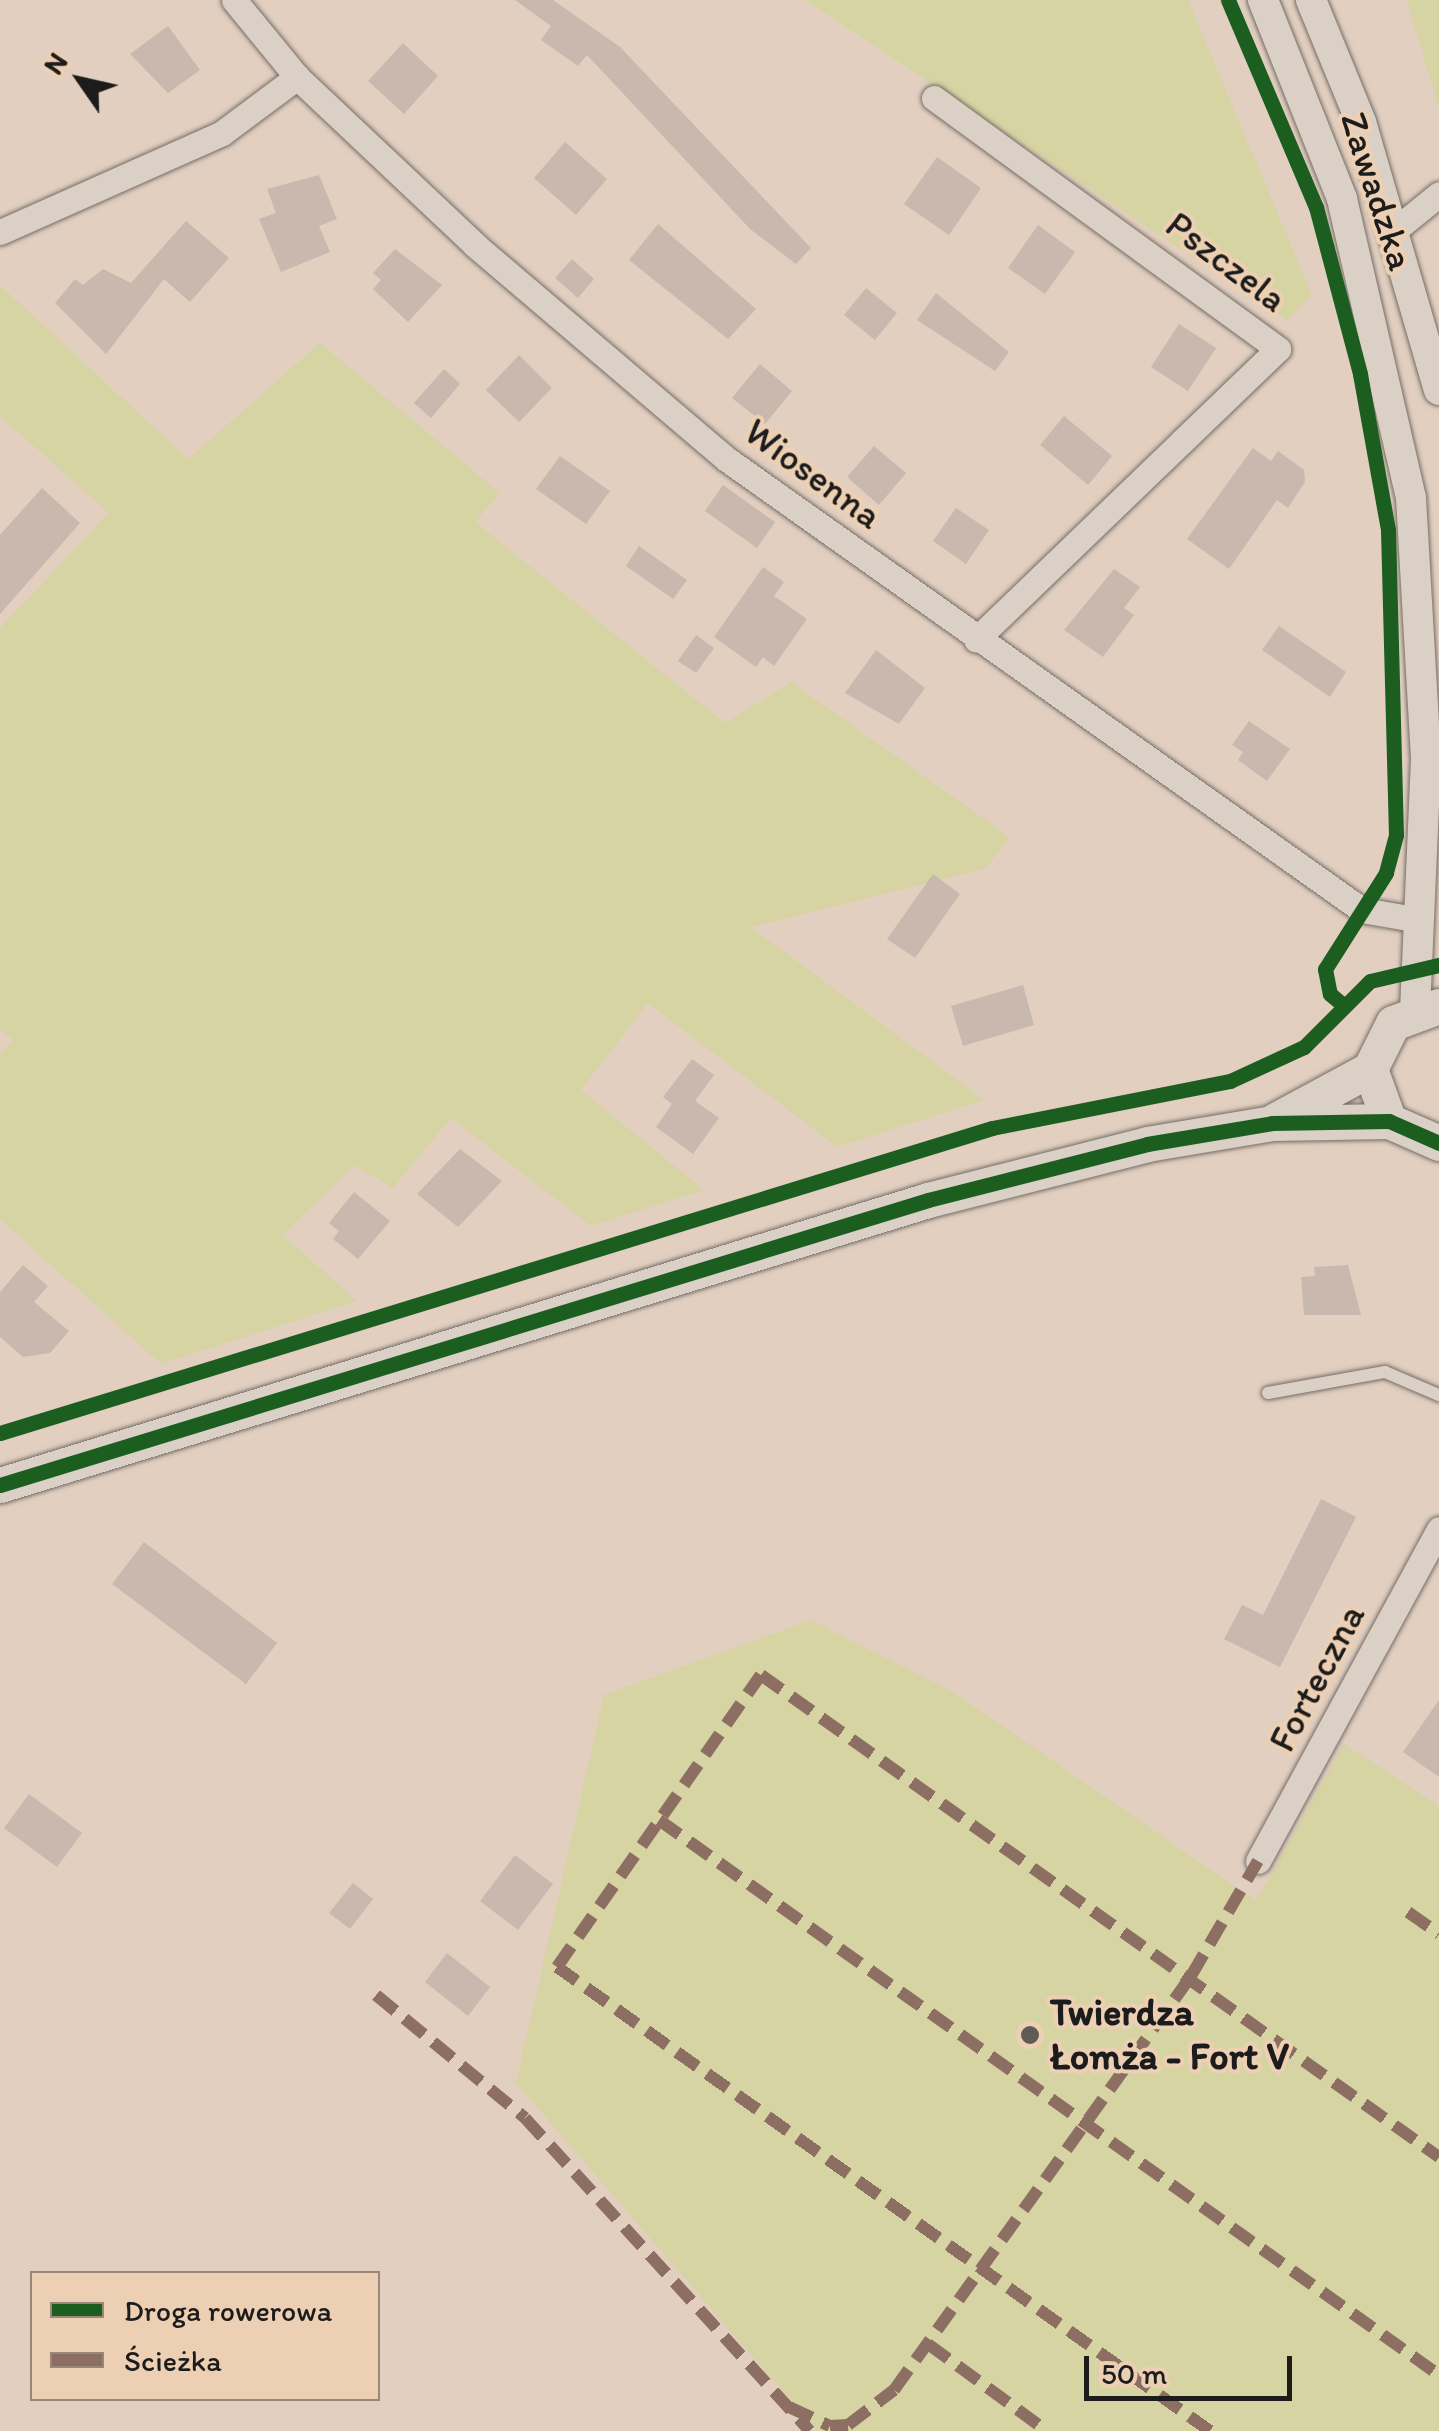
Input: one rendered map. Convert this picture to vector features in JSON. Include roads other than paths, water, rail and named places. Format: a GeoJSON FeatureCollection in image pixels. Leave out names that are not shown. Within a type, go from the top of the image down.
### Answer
{"type":"FeatureCollection","features":[{"type":"Feature","properties":{"kind":"main road"},"geometry":{"type":"LineString","coordinates":[[1389,1122],[1370,1069],[1377,1044],[1427,1008]]}},
{"type":"Feature","properties":{"kind":"main road"},"geometry":{"type":"LineString","coordinates":[[1272,1123],[1370,1069]]}},
{"type":"Feature","properties":{"kind":"main road"},"geometry":{"type":"LineString","coordinates":[[0,1484],[928,1200],[1147,1144],[1272,1123],[1389,1122],[1439,1142]]}},
{"type":"Feature","properties":{"kind":"street","name":"Wiosenna"},"geometry":{"type":"LineString","coordinates":[[234,0],[297,76],[594,351],[725,458],[976,640],[1362,910],[1414,918]]}},
{"type":"Feature","properties":{"kind":"street","name":"Zawadzka"},"geometry":{"type":"LineString","coordinates":[[1262,0],[1364,273],[1411,498],[1431,657],[1414,918],[1427,1008]]}},
{"type":"Feature","properties":{"kind":"street","name":"Zawadzka"},"geometry":{"type":"LineString","coordinates":[[1311,0],[1396,229],[1439,390]]}},
{"type":"Feature","properties":{"kind":"street"},"geometry":{"type":"LineString","coordinates":[[0,232],[222,132],[297,76]]}},
{"type":"Feature","properties":{"kind":"street","name":"Pszczela"},"geometry":{"type":"LineString","coordinates":[[934,98],[1278,348],[976,640]]}},
{"type":"Feature","properties":{"kind":"street"},"geometry":{"type":"LineString","coordinates":[[1396,229],[1439,194]]}},
{"type":"Feature","properties":{"kind":"street","name":"Forteczna"},"geometry":{"type":"LineString","coordinates":[[1258,1861],[1439,1528]]}},
{"type":"Feature","properties":{"kind":"lane"},"geometry":{"type":"LineString","coordinates":[[1268,1393],[1385,1372],[1439,1395]]}},
{"type":"Feature","properties":{"kind":"place","name":"Twierdza Łomża - Fort V"},"geometry":{"type":"Point","coordinates":[1030,2035]}}]}
